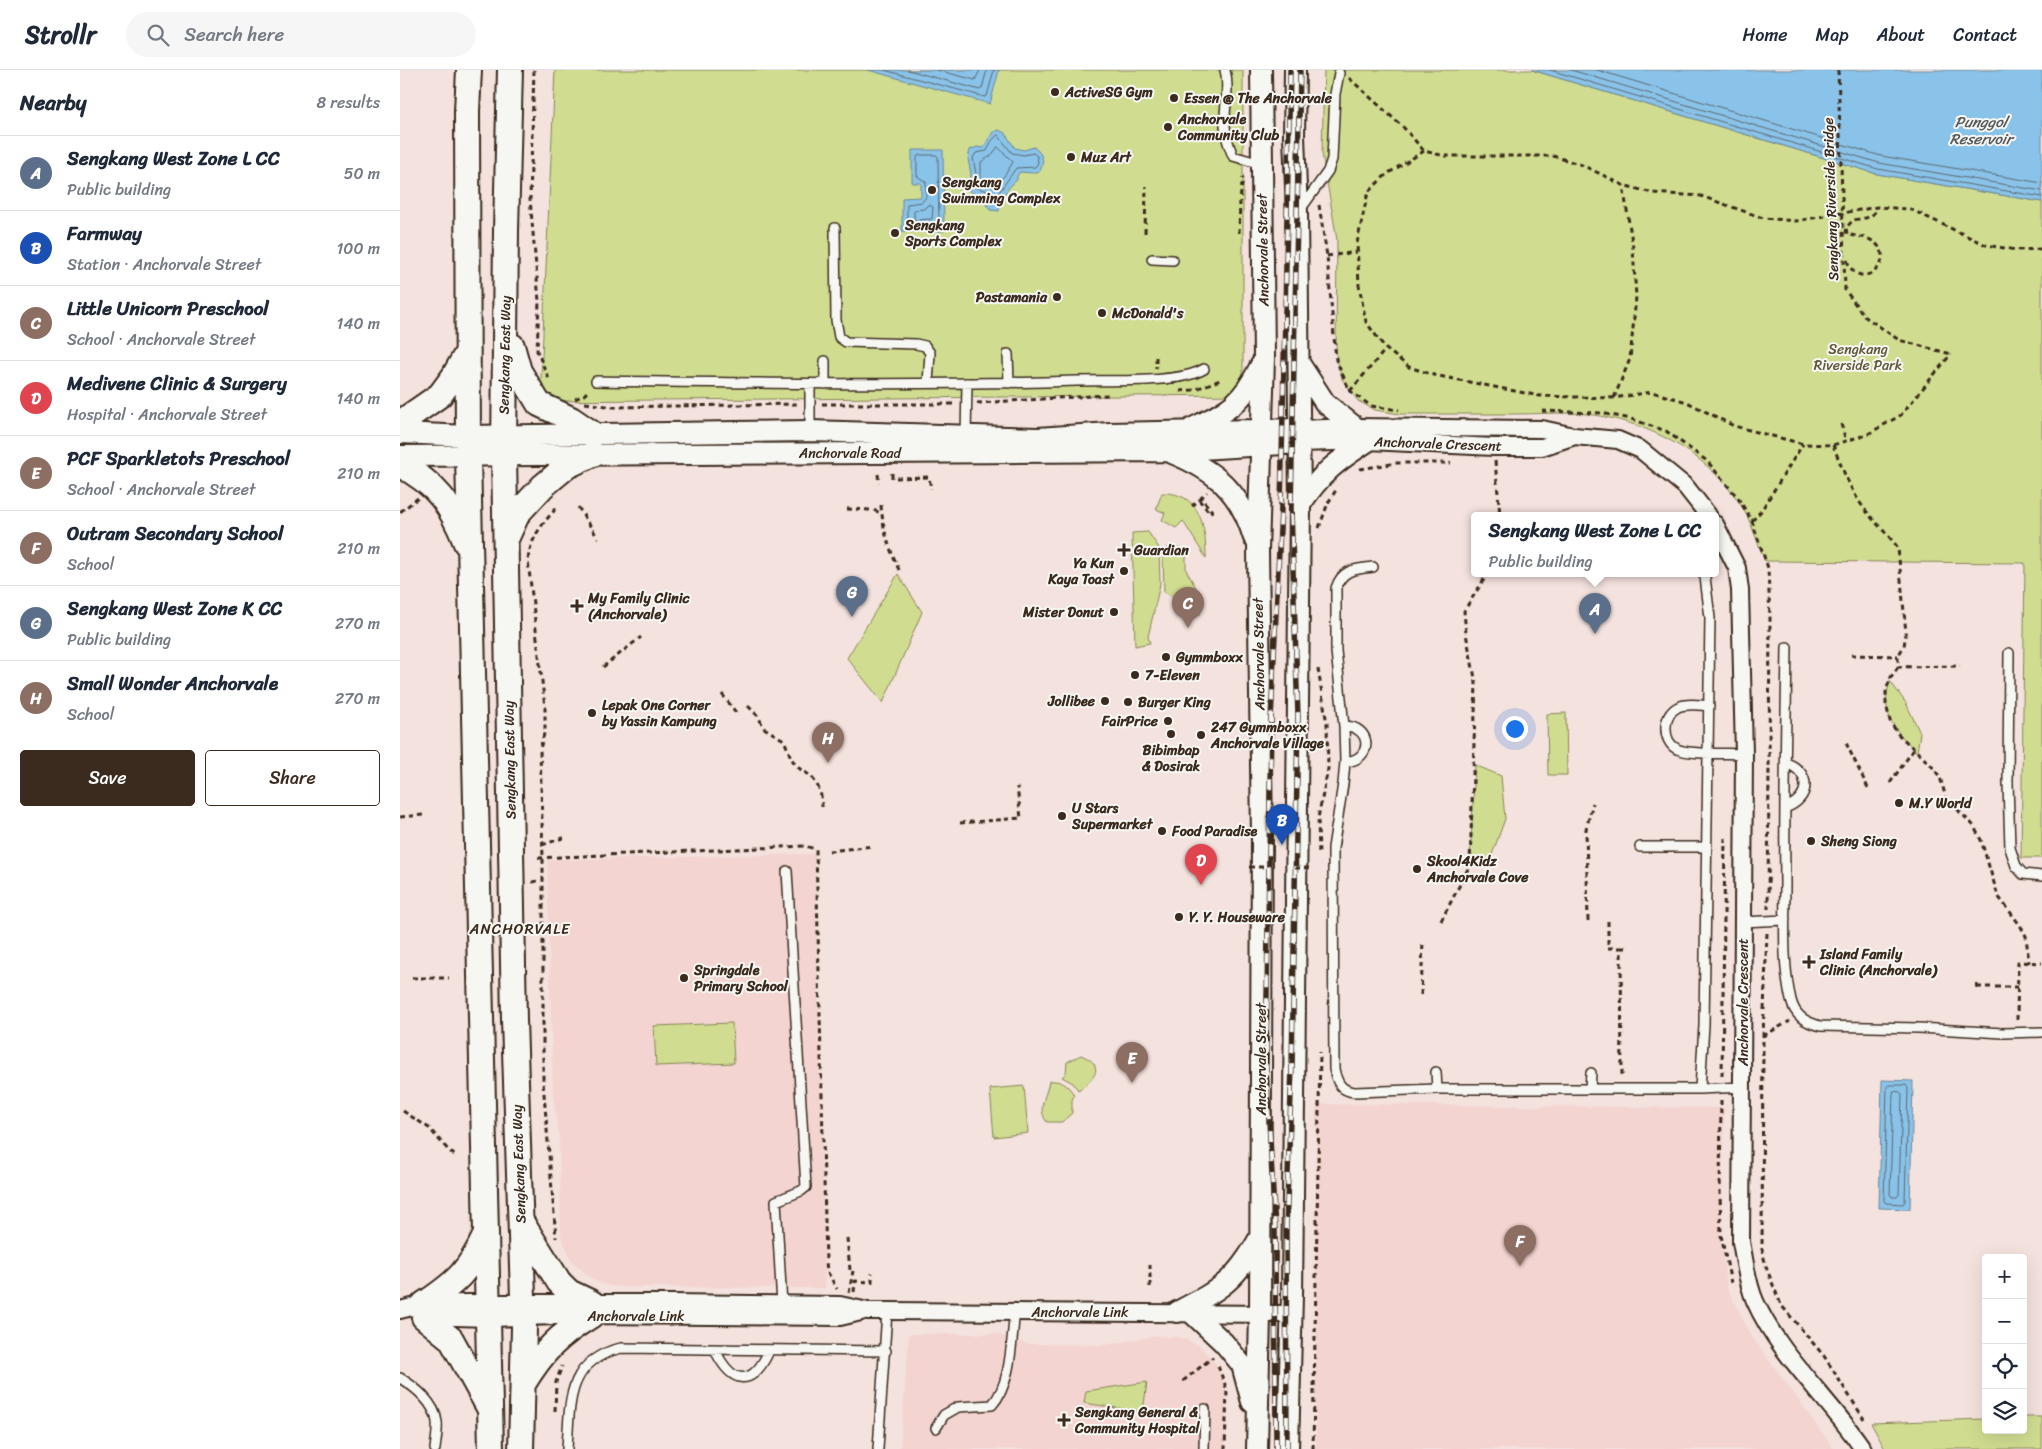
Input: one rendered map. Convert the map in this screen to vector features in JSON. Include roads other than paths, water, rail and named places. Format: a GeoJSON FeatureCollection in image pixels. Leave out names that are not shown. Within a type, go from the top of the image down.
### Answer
{"type":"FeatureCollection","features":[{"type":"Feature","properties":{"kind":"main road"},"geometry":{"type":"LineString","coordinates":[[469,70],[468,446],[488,1232],[491,1449]]}},
{"type":"Feature","properties":{"kind":"main road","name":"Sengkang East Way"},"geometry":{"type":"LineString","coordinates":[[510,70],[506,221],[504,445],[514,1020],[524,1310],[521,1449]]}},
{"type":"Feature","properties":{"kind":"main road"},"geometry":{"type":"LineString","coordinates":[[506,322],[519,371],[539,404],[571,419],[593,444],[542,486],[518,514],[506,539]]}},
{"type":"Feature","properties":{"kind":"main road"},"geometry":{"type":"LineString","coordinates":[[400,423],[440,395],[454,376],[468,351]]}},
{"type":"Feature","properties":{"kind":"main road"},"geometry":{"type":"LineString","coordinates":[[400,465],[434,486],[457,520],[471,557]]}},
{"type":"Feature","properties":{"kind":"main road"},"geometry":{"type":"LineString","coordinates":[[521,1222],[559,1282],[592,1309],[558,1338],[523,1384]]}},
{"type":"Feature","properties":{"kind":"main road"},"geometry":{"type":"LineString","coordinates":[[488,1232],[480,1249],[457,1281],[413,1310],[451,1339],[471,1372],[491,1412]]}},
{"type":"Feature","properties":{"kind":"street","name":"Anchorvale Street"},"geometry":{"type":"LineString","coordinates":[[1258,1441],[1261,1235],[1262,835],[1258,551],[1264,358],[1261,70]]}},
{"type":"Feature","properties":{"kind":"street"},"geometry":{"type":"LineString","coordinates":[[1288,1449],[1292,1314],[1300,505],[1297,214],[1294,136],[1295,70]]}},
{"type":"Feature","properties":{"kind":"street"},"geometry":{"type":"LineString","coordinates":[[1185,433],[1218,416],[1242,398],[1251,386],[1264,358]]}},
{"type":"Feature","properties":{"kind":"street"},"geometry":{"type":"LineString","coordinates":[[1298,361],[1325,403],[1362,434],[1328,468],[1300,505]]}},
{"type":"Feature","properties":{"kind":"street","name":"Anchorvale Crescent"},"geometry":{"type":"LineString","coordinates":[[1299,436],[1542,429],[1574,436],[1618,440],[1641,450],[1686,487],[1706,512]]}},
{"type":"Feature","properties":{"kind":"street","name":"Anchorvale Road"},"geometry":{"type":"LineString","coordinates":[[593,444],[810,431],[1038,438],[1110,433],[1185,433],[1261,438]]}},
{"type":"Feature","properties":{"kind":"street","name":"Anchorvale Road"},"geometry":{"type":"LineString","coordinates":[[400,433],[468,446]]}},
{"type":"Feature","properties":{"kind":"street","name":"Anchorvale Road"},"geometry":{"type":"LineString","coordinates":[[400,456],[468,446],[593,444],[1168,451],[1261,438],[1299,436]]}},
{"type":"Feature","properties":{"kind":"street"},"geometry":{"type":"LineString","coordinates":[[1168,451],[1208,469],[1240,502],[1258,551]]}},
{"type":"Feature","properties":{"kind":"street","name":"Anchorvale Crescent"},"geometry":{"type":"LineString","coordinates":[[1719,532],[1737,568],[1740,590],[1744,754],[1742,922],[1744,1087],[1741,1242],[1747,1275],[1755,1300],[1766,1321],[1803,1374],[1863,1449]]}},
{"type":"Feature","properties":{"kind":"street"},"geometry":{"type":"LineString","coordinates":[[1258,1441],[1242,1365],[1224,1343],[1184,1313],[1230,1281],[1240,1270],[1261,1235]]}},
{"type":"Feature","properties":{"kind":"street","name":"Anchorvale Link"},"geometry":{"type":"LineString","coordinates":[[413,1310],[489,1311],[840,1305],[887,1311],[1292,1314]]}},
{"type":"Feature","properties":{"kind":"street","name":"Anchorvale Link"},"geometry":{"type":"LineString","coordinates":[[592,1309],[840,1317],[868,1310]]}},
{"type":"Feature","properties":{"kind":"lane"},"geometry":{"type":"LineString","coordinates":[[1226,70],[1229,83],[1225,125],[1228,145],[1233,156],[1261,164]]}},
{"type":"Feature","properties":{"kind":"lane"},"geometry":{"type":"LineString","coordinates":[[1297,214],[1328,172],[1332,159],[1334,94],[1339,73]]}},
{"type":"Feature","properties":{"kind":"lane"},"geometry":{"type":"LineString","coordinates":[[835,228],[836,320],[839,337],[846,342],[916,344],[925,346],[930,353],[928,383]]}},
{"type":"Feature","properties":{"kind":"lane"},"geometry":{"type":"LineString","coordinates":[[1152,259],[1173,260]]}},
{"type":"Feature","properties":{"kind":"lane"},"geometry":{"type":"LineString","coordinates":[[1008,354],[1009,383]]}},
{"type":"Feature","properties":{"kind":"lane"},"geometry":{"type":"LineString","coordinates":[[825,361],[825,384]]}},
{"type":"Feature","properties":{"kind":"lane"},"geometry":{"type":"LineString","coordinates":[[596,381],[810,384],[1009,383],[1176,379],[1204,369]]}},
{"type":"Feature","properties":{"kind":"lane"},"geometry":{"type":"LineString","coordinates":[[966,437],[967,383]]}},
{"type":"Feature","properties":{"kind":"lane"},"geometry":{"type":"LineString","coordinates":[[810,384],[810,431]]}},
{"type":"Feature","properties":{"kind":"lane"},"geometry":{"type":"LineString","coordinates":[[1374,567],[1344,574],[1339,578],[1336,588],[1336,651],[1344,726],[1345,762],[1333,848],[1335,1076],[1339,1086],[1345,1091],[1700,1089],[1744,1087]]}},
{"type":"Feature","properties":{"kind":"lane"},"geometry":{"type":"LineString","coordinates":[[1700,1089],[1704,1025],[1710,618],[1704,577]]}},
{"type":"Feature","properties":{"kind":"lane"},"geometry":{"type":"LineString","coordinates":[[1787,647],[1785,920],[1788,985],[1792,1001],[1799,1016],[1808,1023],[1820,1026],[1919,1028],[2017,1033],[2042,1032]]}},
{"type":"Feature","properties":{"kind":"lane"},"geometry":{"type":"LineString","coordinates":[[2009,653],[2010,848],[2016,866],[2023,874],[2042,876]]}},
{"type":"Feature","properties":{"kind":"lane"},"geometry":{"type":"LineString","coordinates":[[1709,706],[1680,706],[1671,713],[1666,721],[1670,744],[1679,750],[1744,754]]}},
{"type":"Feature","properties":{"kind":"lane"},"geometry":{"type":"LineString","coordinates":[[1344,726],[1352,726],[1359,729],[1364,735],[1366,743],[1365,751],[1360,758],[1353,762],[1345,762]]}},
{"type":"Feature","properties":{"kind":"lane"},"geometry":{"type":"LineString","coordinates":[[1785,808],[1794,805],[1801,799],[1805,790],[1805,781],[1801,772],[1794,766],[1786,763]]}},
{"type":"Feature","properties":{"kind":"lane"},"geometry":{"type":"LineString","coordinates":[[1640,847],[1707,847]]}},
{"type":"Feature","properties":{"kind":"lane"},"geometry":{"type":"LineString","coordinates":[[782,1305],[776,1201],[801,1191],[806,1187],[787,871]]}},
{"type":"Feature","properties":{"kind":"lane"},"geometry":{"type":"LineString","coordinates":[[1742,922],[1785,920]]}},
{"type":"Feature","properties":{"kind":"lane"},"geometry":{"type":"LineString","coordinates":[[1436,1072],[1437,1090]]}},
{"type":"Feature","properties":{"kind":"lane"},"geometry":{"type":"LineString","coordinates":[[1590,1089],[1591,1072]]}},
{"type":"Feature","properties":{"kind":"lane"},"geometry":{"type":"LineString","coordinates":[[878,1449],[886,1351],[887,1311]]}},
{"type":"Feature","properties":{"kind":"lane"},"geometry":{"type":"LineString","coordinates":[[936,1428],[944,1415],[958,1407],[992,1405],[999,1398],[1005,1385],[1015,1311]]}},
{"type":"Feature","properties":{"kind":"lane"},"geometry":{"type":"LineString","coordinates":[[568,1449],[572,1388],[577,1378],[592,1362],[608,1351],[621,1348],[886,1351]]}},
{"type":"Feature","properties":{"kind":"lane"},"geometry":{"type":"LineString","coordinates":[[715,1350],[722,1365],[732,1375],[746,1378],[762,1368],[769,1351]]}},
{"type":"Feature","properties":{"kind":"lane"},"geometry":{"type":"LineString","coordinates":[[400,1378],[414,1386],[430,1405],[437,1420],[435,1449]]}},
{"type":"Feature","properties":{"kind":"lane"},"geometry":{"type":"LineString","coordinates":[[1204,1449],[1205,1409]]}},
{"type":"Feature","properties":{"kind":"water"},"geometry":{"type":"Polygon","coordinates":[[[868,70],[999,70],[990,104],[868,70]]]}},
{"type":"Feature","properties":{"kind":"water","name":"Punggol Reservoir"},"geometry":{"type":"Polygon","coordinates":[[[1532,70],[2042,70],[2042,202],[1877,174],[1532,70]]]}},
{"type":"Feature","properties":{"kind":"water"},"geometry":{"type":"Polygon","coordinates":[[[999,130],[1005,133],[1015,148],[1024,150],[1034,147],[1041,155],[1043,161],[1040,171],[1032,173],[1020,172],[1017,180],[1005,193],[999,211],[990,210],[986,203],[986,195],[974,194],[968,190],[971,174],[968,159],[970,150],[977,147],[983,148],[993,132],[999,130]]]}},
{"type":"Feature","properties":{"kind":"water","name":"Sengkang Swimming Complex"},"geometry":{"type":"Polygon","coordinates":[[[912,150],[943,150],[944,231],[902,232],[902,198],[921,197],[921,183],[912,183],[912,150]]]}},
{"type":"Feature","properties":{"kind":"water"},"geometry":{"type":"Polygon","coordinates":[[[1882,1080],[1913,1081],[1910,1209],[1879,1208],[1882,1080]]]}},
{"type":"Feature","properties":{"kind":"railway"},"geometry":{"type":"LineString","coordinates":[[1276,1449],[1275,1229],[1266,1067],[1271,720],[1281,508],[1290,70]]}},
{"type":"Feature","properties":{"kind":"railway"},"geometry":{"type":"LineString","coordinates":[[1287,1449],[1286,1229],[1292,1067],[1298,717],[1291,509],[1300,70]]}},
{"type":"Feature","properties":{"kind":"place","name":"ActiveSG Gym"},"geometry":{"type":"Point","coordinates":[1055,92]}},
{"type":"Feature","properties":{"kind":"place","name":"Essen @ The Anchorvale"},"geometry":{"type":"Point","coordinates":[1174,98]}},
{"type":"Feature","properties":{"kind":"place","name":"Anchorvale Community Club"},"geometry":{"type":"Point","coordinates":[1168,127]}},
{"type":"Feature","properties":{"kind":"place","name":"Muz Art"},"geometry":{"type":"Point","coordinates":[1071,157]}},
{"type":"Feature","properties":{"kind":"place","name":"Sengkang Swimming Complex"},"geometry":{"type":"Point","coordinates":[932,190]}},
{"type":"Feature","properties":{"kind":"place","name":"Sengkang Sports Complex"},"geometry":{"type":"Point","coordinates":[895,233]}},
{"type":"Feature","properties":{"kind":"place","name":"Pastamania"},"geometry":{"type":"Point","coordinates":[1057,297]}},
{"type":"Feature","properties":{"kind":"place","name":"McDonald's"},"geometry":{"type":"Point","coordinates":[1102,313]}},
{"type":"Feature","properties":{"kind":"place","name":"Guardian"},"geometry":{"type":"Point","coordinates":[1124,550]}},
{"type":"Feature","properties":{"kind":"place","name":"Ya Kun Kaya Toast"},"geometry":{"type":"Point","coordinates":[1124,571]}},
{"type":"Feature","properties":{"kind":"place","name":"My Family Clinic (Anchorvale)"},"geometry":{"type":"Point","coordinates":[577,606]}},
{"type":"Feature","properties":{"kind":"place","name":"Mister Donut"},"geometry":{"type":"Point","coordinates":[1114,612]}},
{"type":"Feature","properties":{"kind":"place","name":"Sengkang West Zone K CC"},"geometry":{"type":"Point","coordinates":[852,617]}},
{"type":"Feature","properties":{"kind":"place","name":"Little Unicorn Preschool"},"geometry":{"type":"Point","coordinates":[1188,628]}},
{"type":"Feature","properties":{"kind":"place","name":"Sengkang West Zone L CC"},"geometry":{"type":"Point","coordinates":[1595,634]}},
{"type":"Feature","properties":{"kind":"place","name":"Gymmboxx"},"geometry":{"type":"Point","coordinates":[1166,657]}},
{"type":"Feature","properties":{"kind":"place","name":"7-Eleven"},"geometry":{"type":"Point","coordinates":[1135,675]}},
{"type":"Feature","properties":{"kind":"place","name":"Jollibee"},"geometry":{"type":"Point","coordinates":[1105,701]}},
{"type":"Feature","properties":{"kind":"place","name":"Burger King"},"geometry":{"type":"Point","coordinates":[1128,702]}},
{"type":"Feature","properties":{"kind":"place","name":"Lepak One Corner by Yassin Kampung"},"geometry":{"type":"Point","coordinates":[592,713]}},
{"type":"Feature","properties":{"kind":"place","name":"FairPrice"},"geometry":{"type":"Point","coordinates":[1168,721]}},
{"type":"Feature","properties":{"kind":"place","name":"Bibimbap & Dosirak"},"geometry":{"type":"Point","coordinates":[1171,734]}},
{"type":"Feature","properties":{"kind":"place","name":"247 Gymmboxx Anchorvale Village"},"geometry":{"type":"Point","coordinates":[1201,735]}},
{"type":"Feature","properties":{"kind":"place","name":"Small Wonder Anchorvale"},"geometry":{"type":"Point","coordinates":[828,763]}},
{"type":"Feature","properties":{"kind":"place","name":"M.Y World"},"geometry":{"type":"Point","coordinates":[1899,803]}},
{"type":"Feature","properties":{"kind":"place","name":"U Stars Supermarket"},"geometry":{"type":"Point","coordinates":[1062,816]}},
{"type":"Feature","properties":{"kind":"place","name":"Food Paradise"},"geometry":{"type":"Point","coordinates":[1162,831]}},
{"type":"Feature","properties":{"kind":"place","name":"Sheng Siong"},"geometry":{"type":"Point","coordinates":[1811,841]}},
{"type":"Feature","properties":{"kind":"place","name":"Farmway"},"geometry":{"type":"Point","coordinates":[1282,845]}},
{"type":"Feature","properties":{"kind":"place","name":"Skool4Kidz Anchorvale Cove"},"geometry":{"type":"Point","coordinates":[1417,869]}},
{"type":"Feature","properties":{"kind":"place","name":"Medivene Clinic & Surgery"},"geometry":{"type":"Point","coordinates":[1201,885]}},
{"type":"Feature","properties":{"kind":"place","name":"Y. Y. Houseware"},"geometry":{"type":"Point","coordinates":[1179,917]}},
{"type":"Feature","properties":{"kind":"place","name":"Island Family Clinic (Anchorvale)"},"geometry":{"type":"Point","coordinates":[1809,962]}},
{"type":"Feature","properties":{"kind":"place","name":"Springdale Primary School"},"geometry":{"type":"Point","coordinates":[684,978]}},
{"type":"Feature","properties":{"kind":"place","name":"PCF Sparkletots Preschool"},"geometry":{"type":"Point","coordinates":[1132,1083]}},
{"type":"Feature","properties":{"kind":"place","name":"Outram Secondary School"},"geometry":{"type":"Point","coordinates":[1520,1266]}},
{"type":"Feature","properties":{"kind":"place","name":"Sengkang General & Community Hospital"},"geometry":{"type":"Point","coordinates":[1064,1420]}},
{"type":"Feature","properties":{"kind":"district","name":"ANCHORVALE"},"geometry":{"type":"Point","coordinates":[520,929]}},
{"type":"Feature","properties":{"kind":"park label","name":"Sengkang Riverside Park"},"geometry":{"type":"Point","coordinates":[1858,358]}}]}
